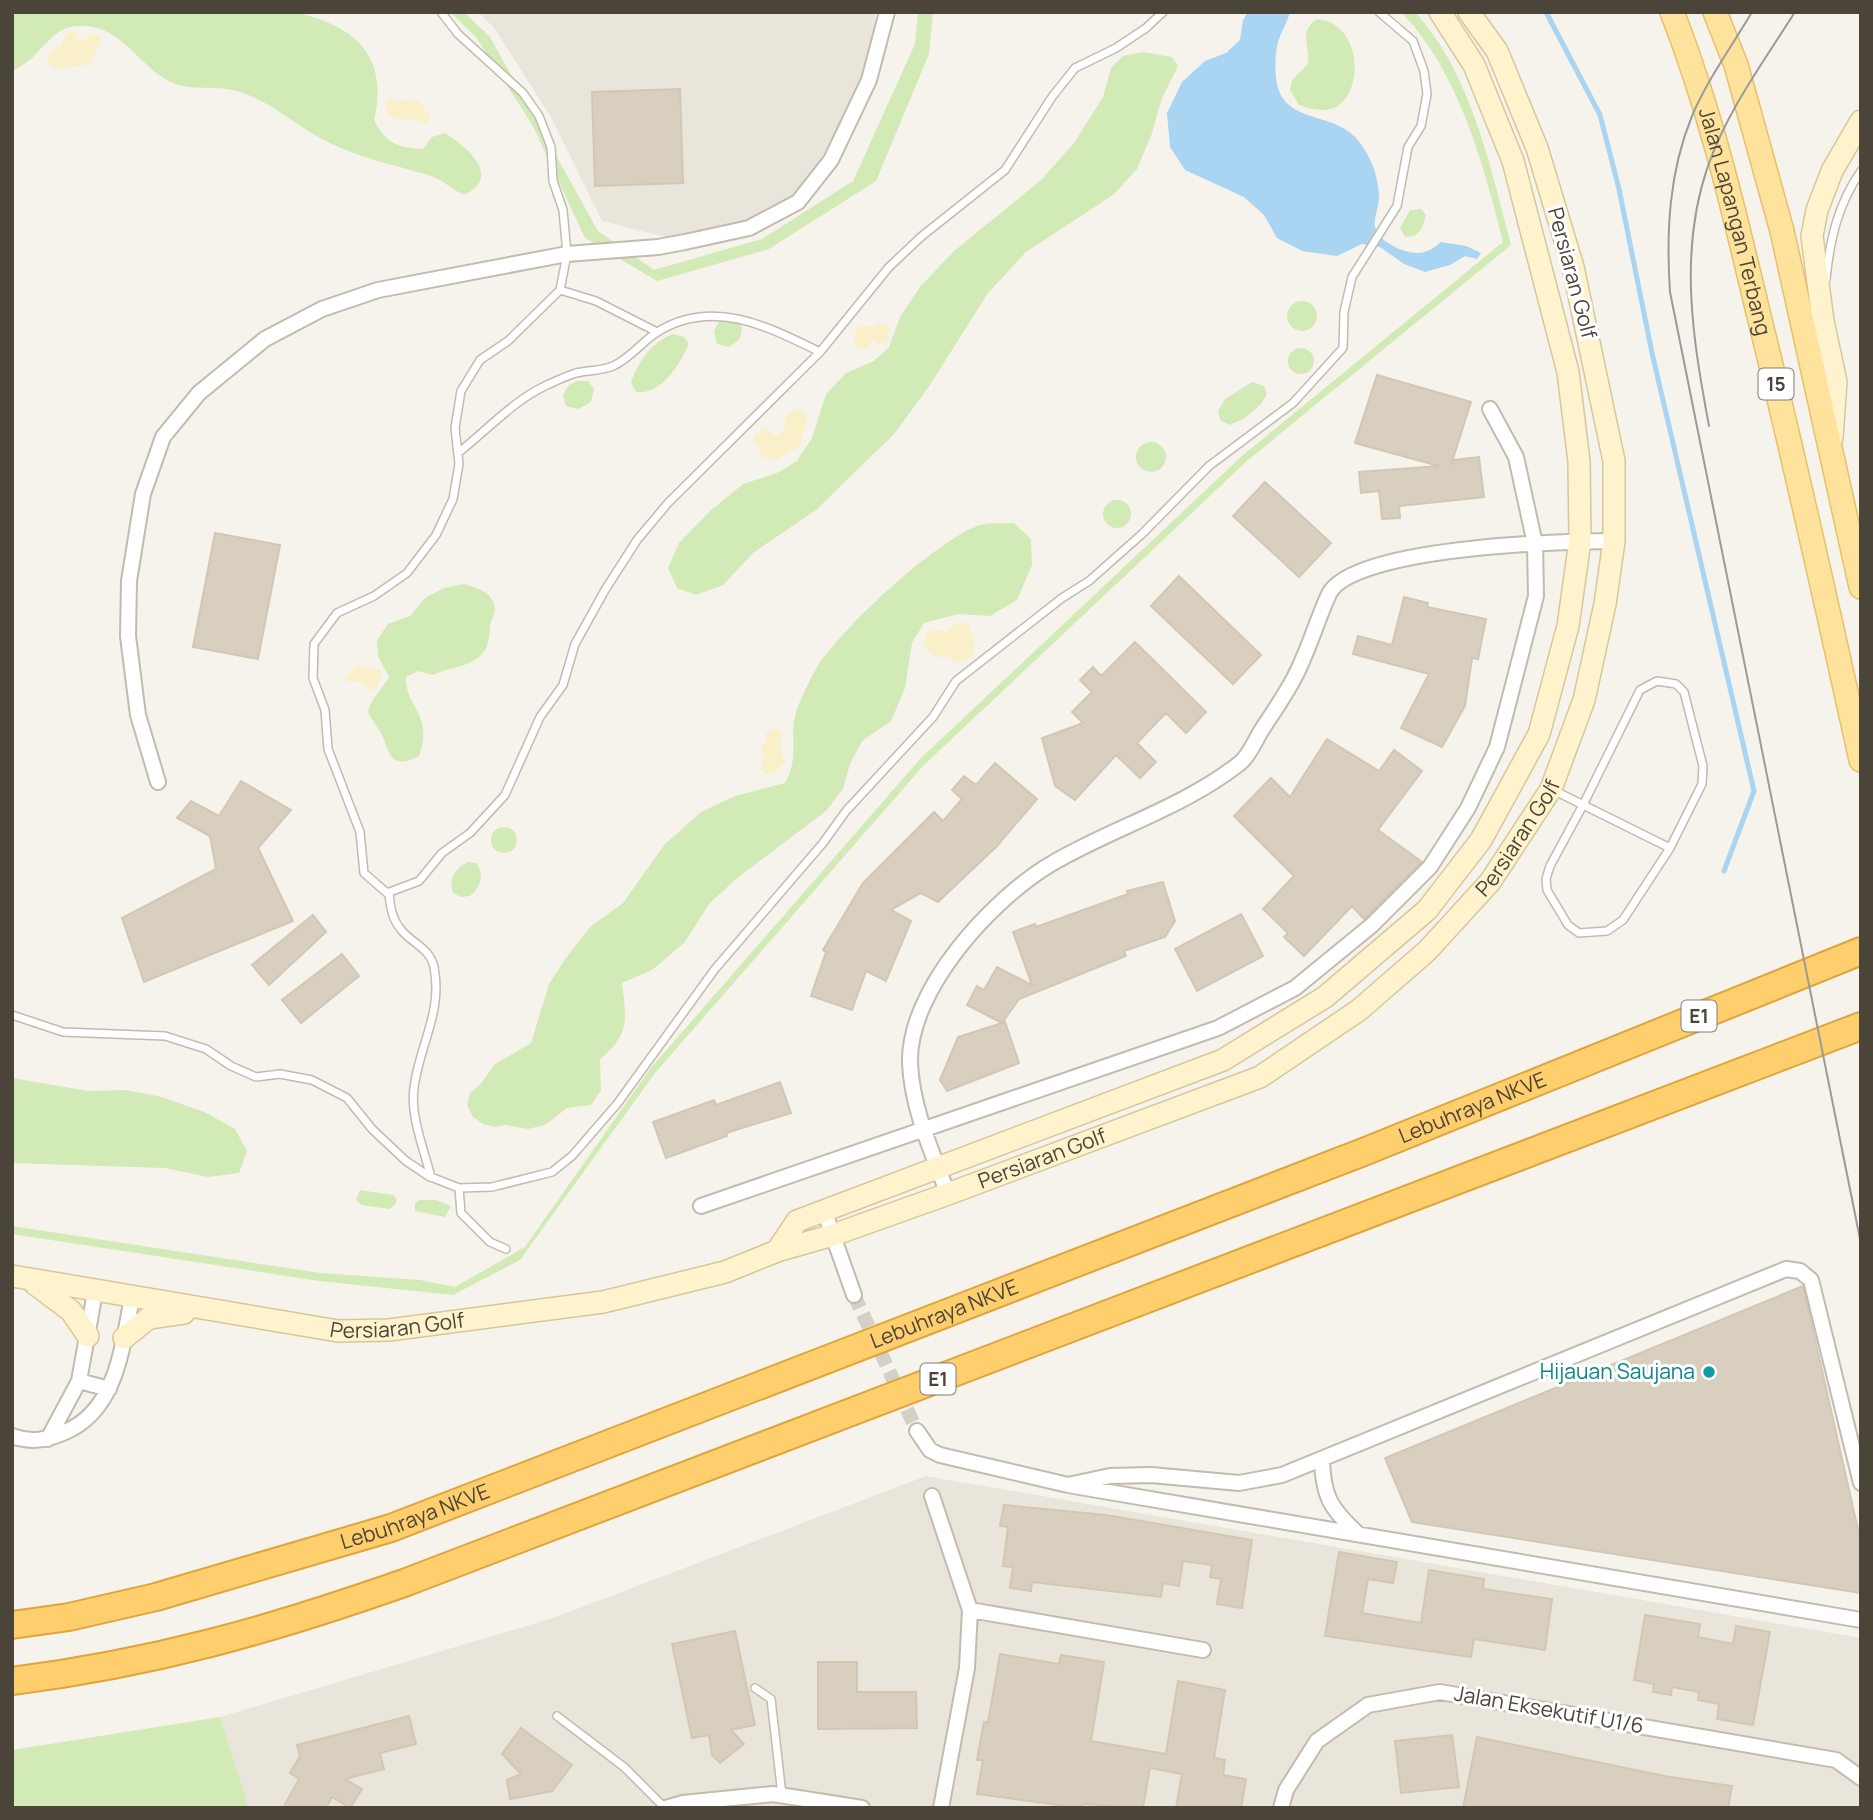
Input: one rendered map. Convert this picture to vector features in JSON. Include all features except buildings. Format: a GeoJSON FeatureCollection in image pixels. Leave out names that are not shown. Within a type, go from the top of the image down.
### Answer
{"type":"FeatureCollection","features":[{"type":"Feature","properties":{"kind":"highway","name":"Lebuhraya NKVE"},"geometry":{"type":"LineString","coordinates":[[12,1625],[69,1617],[156,1597],[391,1528],[1366,1151],[1861,951]]}},
{"type":"Feature","properties":{"kind":"highway","name":"E1"},"geometry":{"type":"LineString","coordinates":[[12,1681],[90,1671],[168,1656],[250,1635],[404,1583],[1856,1028]]}},
{"type":"Feature","properties":{"kind":"main road","name":"Jalan Lapangan Terbang"},"geometry":{"type":"LineString","coordinates":[[1672,12],[1696,74],[1740,236],[1797,468],[1861,760]]}},
{"type":"Feature","properties":{"kind":"main road","name":"Jalan Lapangan Terbang"},"geometry":{"type":"LineString","coordinates":[[1715,12],[1736,65],[1782,231],[1861,587]]}},
{"type":"Feature","properties":{"kind":"street"},"geometry":{"type":"LineString","coordinates":[[158,782],[138,715],[128,622],[129,581],[143,494],[163,437],[199,393],[265,339],[321,309],[378,290],[567,254],[658,247],[749,228],[797,202],[831,160],[869,80],[887,12]]}},
{"type":"Feature","properties":{"kind":"street","name":"Persiaran Golf"},"geometry":{"type":"LineString","coordinates":[[777,1251],[797,1221],[825,1213],[938,1167],[1223,1060],[1325,997],[1427,911],[1481,840],[1539,734],[1568,626],[1580,541],[1579,461],[1568,372],[1513,161],[1474,65],[1440,12]]}},
{"type":"Feature","properties":{"kind":"street","name":"Persiaran Golf"},"geometry":{"type":"LineString","coordinates":[[17,1277],[338,1331],[389,1330],[603,1302],[725,1272],[777,1251],[833,1235],[948,1194],[1260,1077],[1359,1010],[1427,951],[1490,882],[1551,789],[1584,700],[1605,604],[1615,541],[1614,461],[1573,267],[1537,148],[1497,51],[1469,12]]}},
{"type":"Feature","properties":{"kind":"street"},"geometry":{"type":"LineString","coordinates":[[1831,448],[1836,382],[1823,321],[1812,236],[1817,210],[1832,171],[1861,121]]}},
{"type":"Feature","properties":{"kind":"street"},"geometry":{"type":"LineString","coordinates":[[701,1206],[1218,1028],[1295,988],[1373,925],[1430,867],[1468,807],[1497,747],[1536,596],[1535,544],[1517,457],[1490,409]]}},
{"type":"Feature","properties":{"kind":"street"},"geometry":{"type":"LineString","coordinates":[[948,1194],[924,1131],[912,1085],[911,1040],[919,1014],[960,945],[999,901],[1051,864],[1159,814],[1242,761],[1294,679],[1331,591],[1345,576],[1399,561],[1491,545],[1615,541]]}},
{"type":"Feature","properties":{"kind":"street"},"geometry":{"type":"LineString","coordinates":[[825,1213],[855,1294]]}},
{"type":"Feature","properties":{"kind":"street"},"geometry":{"type":"LineString","coordinates":[[1068,1485],[1124,1476],[1239,1483],[1282,1475],[1786,1269],[1800,1271],[1811,1280],[1861,1483]]}},
{"type":"Feature","properties":{"kind":"street"},"geometry":{"type":"LineString","coordinates":[[17,1277],[58,1298],[71,1311],[88,1336]]}},
{"type":"Feature","properties":{"kind":"street"},"geometry":{"type":"LineString","coordinates":[[48,1439],[79,1381],[96,1292]]}},
{"type":"Feature","properties":{"kind":"street"},"geometry":{"type":"LineString","coordinates":[[12,1436],[26,1440],[48,1439],[78,1427],[96,1410],[109,1389],[132,1298]]}},
{"type":"Feature","properties":{"kind":"street"},"geometry":{"type":"LineString","coordinates":[[124,1338],[139,1324],[161,1315],[224,1313]]}},
{"type":"Feature","properties":{"kind":"street"},"geometry":{"type":"LineString","coordinates":[[79,1381],[109,1389]]}},
{"type":"Feature","properties":{"kind":"street"},"geometry":{"type":"LineString","coordinates":[[917,1431],[930,1450],[940,1455],[1068,1485],[1861,1620]]}},
{"type":"Feature","properties":{"kind":"street"},"geometry":{"type":"LineString","coordinates":[[1322,1460],[1327,1499],[1340,1517],[1359,1534]]}},
{"type":"Feature","properties":{"kind":"street"},"geometry":{"type":"LineString","coordinates":[[932,1496],[970,1610],[967,1668],[942,1808]]}},
{"type":"Feature","properties":{"kind":"street"},"geometry":{"type":"LineString","coordinates":[[970,1610],[1203,1650]]}},
{"type":"Feature","properties":{"kind":"street","name":"Jalan Eksekutif U1/6"},"geometry":{"type":"LineString","coordinates":[[1281,1808],[1286,1790],[1317,1741],[1368,1705],[1440,1692],[1836,1760],[1861,1778]]}},
{"type":"Feature","properties":{"kind":"street"},"geometry":{"type":"LineString","coordinates":[[665,1808],[683,1803],[782,1795],[862,1808]]}},
{"type":"Feature","properties":{"kind":"lane"},"geometry":{"type":"LineString","coordinates":[[431,1177],[413,1092],[417,1064],[427,1044],[435,1004],[434,965],[423,947],[403,932],[391,913],[388,892],[364,873],[360,832],[328,748],[326,710],[313,678],[314,644],[337,613],[374,596],[407,573],[436,536],[453,499],[458,453],[455,428],[461,391],[480,360],[508,341],[560,290],[567,254],[563,210],[553,181],[551,147],[539,116],[523,93],[458,33],[441,12]]}},
{"type":"Feature","properties":{"kind":"lane"},"geometry":{"type":"LineString","coordinates":[[388,892],[419,881],[442,853],[470,834],[505,795],[540,717],[564,685],[575,644],[637,540],[743,425],[820,352],[889,267],[922,236],[1005,170],[1052,97],[1075,68],[1116,48],[1146,29],[1163,12]]}},
{"type":"Feature","properties":{"kind":"lane"},"geometry":{"type":"LineString","coordinates":[[12,1015],[63,1032],[165,1036],[206,1049],[231,1066],[256,1077],[280,1074],[312,1080],[347,1098],[372,1129],[406,1161],[431,1177],[458,1188],[492,1186],[552,1172],[572,1156],[617,1104],[715,969],[823,843],[846,811],[933,717],[956,681],[1062,598],[1089,581],[1142,534],[1209,466],[1293,403],[1343,348],[1344,312],[1352,276],[1368,247],[1383,232],[1397,206],[1408,147],[1421,126],[1427,94],[1424,71],[1413,41],[1379,12]]}},
{"type":"Feature","properties":{"kind":"lane"},"geometry":{"type":"LineString","coordinates":[[1823,321],[1829,243],[1846,193],[1861,172]]}},
{"type":"Feature","properties":{"kind":"lane"},"geometry":{"type":"LineString","coordinates":[[560,290],[596,301],[657,332]]}},
{"type":"Feature","properties":{"kind":"lane"},"geometry":{"type":"LineString","coordinates":[[458,453],[544,386],[575,373],[610,367],[629,357],[657,332],[677,322],[737,316],[820,352]]}},
{"type":"Feature","properties":{"kind":"lane"},"geometry":{"type":"LineString","coordinates":[[1657,681],[1676,684],[1684,692],[1703,766],[1702,784],[1670,848],[1623,920],[1607,931],[1579,933],[1568,925],[1547,890],[1546,879],[1550,866],[1640,690],[1657,681]]}},
{"type":"Feature","properties":{"kind":"lane"},"geometry":{"type":"LineString","coordinates":[[1551,789],[1670,848]]}},
{"type":"Feature","properties":{"kind":"lane"},"geometry":{"type":"LineString","coordinates":[[458,1188],[461,1213],[490,1241],[506,1249]]}},
{"type":"Feature","properties":{"kind":"lane"},"geometry":{"type":"LineString","coordinates":[[755,1688],[771,1699],[782,1795]]}},
{"type":"Feature","properties":{"kind":"lane"},"geometry":{"type":"LineString","coordinates":[[557,1716],[624,1767],[665,1808]]}},
{"type":"Feature","properties":{"kind":"shaded area"},"geometry":{"type":"Polygon","coordinates":[[[478,12],[876,12],[870,52],[840,129],[796,196],[722,238],[685,242],[602,221],[552,119],[495,29],[478,12]]]}},
{"type":"Feature","properties":{"kind":"shaded area"},"geometry":{"type":"Polygon","coordinates":[[[926,1476],[1861,1638],[1861,1808],[249,1808],[220,1717],[553,1618],[926,1476]]]}},
{"type":"Feature","properties":{"kind":"green space"},"geometry":{"type":"Polygon","coordinates":[[[12,12],[295,12],[316,18],[350,35],[363,47],[376,78],[374,120],[388,139],[406,147],[423,149],[432,137],[445,133],[471,154],[481,171],[481,180],[464,195],[433,177],[367,158],[332,144],[253,97],[231,90],[176,84],[157,73],[120,40],[98,28],[76,26],[62,30],[32,58],[12,72],[12,12]]]}},
{"type":"Feature","properties":{"kind":"green space"},"geometry":{"type":"Polygon","coordinates":[[[450,12],[464,12],[490,37],[598,231],[654,270],[762,239],[853,181],[915,44],[918,12],[933,12],[929,54],[876,181],[769,249],[657,281],[585,238],[533,126],[476,37],[450,12]]]}},
{"type":"Feature","properties":{"kind":"green space"},"geometry":{"type":"Polygon","coordinates":[[[1401,12],[1415,12],[1434,36],[1464,91],[1486,153],[1511,245],[1248,460],[923,766],[655,1073],[520,1260],[453,1295],[319,1281],[12,1234],[12,1226],[320,1273],[420,1280],[455,1287],[525,1247],[650,1069],[920,759],[1242,456],[1503,242],[1477,151],[1453,90],[1421,35],[1401,12]]]}},
{"type":"Feature","properties":{"kind":"green space"},"geometry":{"type":"Polygon","coordinates":[[[1317,19],[1332,24],[1344,33],[1354,62],[1350,91],[1342,102],[1327,110],[1299,105],[1290,90],[1292,80],[1308,64],[1306,34],[1317,19]]]}},
{"type":"Feature","properties":{"kind":"green space"},"geometry":{"type":"Polygon","coordinates":[[[1142,52],[1172,57],[1178,66],[1162,98],[1151,136],[1137,169],[1113,195],[1026,252],[988,293],[928,388],[894,434],[816,510],[753,553],[723,585],[696,595],[677,588],[668,568],[679,543],[710,511],[743,484],[777,473],[797,461],[812,438],[826,394],[846,373],[874,361],[889,347],[900,317],[920,287],[953,252],[1041,180],[1074,143],[1103,97],[1111,68],[1123,56],[1142,52]]]}},
{"type":"Feature","properties":{"kind":"green space"},"geometry":{"type":"Polygon","coordinates":[[[1421,209],[1426,215],[1422,228],[1415,236],[1405,237],[1400,228],[1410,210],[1421,209]]]}},
{"type":"Feature","properties":{"kind":"green space"},"geometry":{"type":"Polygon","coordinates":[[[1302,301],[1308,302],[1316,310],[1316,322],[1308,330],[1302,331],[1296,330],[1288,322],[1287,316],[1288,310],[1296,302],[1302,301]]]}},
{"type":"Feature","properties":{"kind":"green space"},"geometry":{"type":"Polygon","coordinates":[[[732,318],[742,327],[740,339],[729,347],[717,344],[714,331],[719,322],[732,318]]]}},
{"type":"Feature","properties":{"kind":"green space"},"geometry":{"type":"Polygon","coordinates":[[[673,334],[684,337],[689,344],[680,361],[661,384],[645,392],[636,392],[631,382],[638,366],[652,347],[673,334]]]}},
{"type":"Feature","properties":{"kind":"green space"},"geometry":{"type":"Polygon","coordinates":[[[1301,348],[1310,352],[1314,361],[1310,370],[1301,374],[1292,370],[1288,361],[1292,352],[1301,348]]]}},
{"type":"Feature","properties":{"kind":"green space"},"geometry":{"type":"Polygon","coordinates":[[[576,381],[588,381],[594,389],[591,402],[578,409],[566,406],[563,396],[568,386],[576,381]]]}},
{"type":"Feature","properties":{"kind":"green space"},"geometry":{"type":"Polygon","coordinates":[[[1252,382],[1264,386],[1267,394],[1261,404],[1245,418],[1230,425],[1220,420],[1218,411],[1225,399],[1252,382]]]}},
{"type":"Feature","properties":{"kind":"green space"},"geometry":{"type":"Polygon","coordinates":[[[1151,442],[1162,446],[1166,457],[1162,468],[1151,472],[1140,468],[1136,457],[1140,446],[1151,442]]]}},
{"type":"Feature","properties":{"kind":"green space"},"geometry":{"type":"Polygon","coordinates":[[[1117,500],[1127,504],[1131,514],[1127,524],[1117,528],[1107,524],[1103,514],[1107,504],[1117,500]]]}},
{"type":"Feature","properties":{"kind":"green space"},"geometry":{"type":"Polygon","coordinates":[[[1014,523],[1031,539],[1032,565],[1017,600],[990,616],[958,614],[924,623],[912,643],[905,688],[891,721],[862,741],[850,764],[843,789],[826,811],[736,879],[710,903],[684,943],[652,970],[622,983],[625,1016],[622,1033],[600,1059],[601,1090],[591,1105],[567,1108],[545,1125],[528,1129],[505,1125],[495,1127],[483,1124],[473,1117],[467,1105],[470,1093],[480,1085],[495,1064],[531,1043],[549,984],[566,958],[590,927],[623,903],[665,844],[701,812],[735,796],[785,783],[792,763],[798,706],[817,667],[847,630],[890,588],[958,536],[981,525],[1014,523]]]}},
{"type":"Feature","properties":{"kind":"green space"},"geometry":{"type":"Polygon","coordinates":[[[464,584],[485,592],[494,605],[487,647],[479,657],[468,663],[433,675],[418,671],[406,677],[407,688],[421,720],[423,742],[419,756],[398,761],[391,756],[382,734],[368,712],[389,677],[378,656],[377,640],[388,624],[410,616],[425,598],[444,588],[464,584]]]}},
{"type":"Feature","properties":{"kind":"green space"},"geometry":{"type":"Polygon","coordinates":[[[504,827],[513,831],[517,840],[513,849],[504,853],[495,849],[491,840],[495,831],[504,827]]]}},
{"type":"Feature","properties":{"kind":"green space"},"geometry":{"type":"Polygon","coordinates":[[[468,862],[476,863],[480,881],[470,896],[461,897],[453,893],[452,879],[459,867],[468,862]]]}},
{"type":"Feature","properties":{"kind":"green space"},"geometry":{"type":"Polygon","coordinates":[[[12,1078],[88,1091],[126,1090],[162,1097],[204,1112],[235,1129],[247,1151],[239,1173],[208,1177],[165,1168],[12,1163],[12,1078]]]}},
{"type":"Feature","properties":{"kind":"green space"},"geometry":{"type":"Polygon","coordinates":[[[360,1190],[393,1195],[397,1199],[395,1205],[389,1209],[362,1205],[356,1200],[360,1190]]]}},
{"type":"Feature","properties":{"kind":"green space"},"geometry":{"type":"Polygon","coordinates":[[[420,1200],[436,1200],[451,1206],[445,1217],[415,1211],[415,1203],[420,1200]]]}},
{"type":"Feature","properties":{"kind":"green space"},"geometry":{"type":"Polygon","coordinates":[[[220,1717],[249,1808],[12,1808],[12,1750],[220,1717]]]}},
{"type":"Feature","properties":{"kind":"sand"},"geometry":{"type":"Polygon","coordinates":[[[66,34],[77,34],[77,39],[82,42],[91,34],[102,39],[90,64],[56,69],[48,64],[49,55],[61,46],[66,34]]]}},
{"type":"Feature","properties":{"kind":"sand"},"geometry":{"type":"Polygon","coordinates":[[[390,99],[418,101],[430,115],[429,120],[424,124],[413,119],[399,121],[396,117],[390,118],[385,102],[390,99]]]}},
{"type":"Feature","properties":{"kind":"sand"},"geometry":{"type":"Polygon","coordinates":[[[878,323],[889,326],[888,341],[879,345],[872,338],[868,349],[857,348],[854,343],[856,329],[860,326],[875,327],[878,323]]]}},
{"type":"Feature","properties":{"kind":"sand"},"geometry":{"type":"Polygon","coordinates":[[[797,409],[808,416],[799,447],[776,460],[760,456],[759,447],[753,439],[755,434],[766,428],[776,436],[782,434],[786,416],[797,409]]]}},
{"type":"Feature","properties":{"kind":"sand"},"geometry":{"type":"Polygon","coordinates":[[[956,623],[967,623],[974,644],[971,657],[956,663],[949,657],[935,657],[923,644],[928,632],[936,629],[946,632],[956,623]]]}},
{"type":"Feature","properties":{"kind":"sand"},"geometry":{"type":"Polygon","coordinates":[[[357,665],[381,671],[381,679],[374,689],[369,690],[361,681],[347,682],[345,677],[357,665]]]}},
{"type":"Feature","properties":{"kind":"sand"},"geometry":{"type":"Polygon","coordinates":[[[776,728],[781,733],[781,752],[785,760],[775,773],[765,774],[760,768],[765,757],[761,752],[762,745],[767,741],[765,733],[776,728]]]}},
{"type":"Feature","properties":{"kind":"water"},"geometry":{"type":"Polygon","coordinates":[[[1248,12],[1290,12],[1276,51],[1276,79],[1281,95],[1289,105],[1300,112],[1340,127],[1353,135],[1363,147],[1378,185],[1376,230],[1385,241],[1414,253],[1429,250],[1441,242],[1466,246],[1481,253],[1477,259],[1465,256],[1450,265],[1425,272],[1404,264],[1380,247],[1362,244],[1337,256],[1302,251],[1277,238],[1264,215],[1244,197],[1185,170],[1170,147],[1167,113],[1182,82],[1205,61],[1226,53],[1240,40],[1243,20],[1248,12]]]}},
{"type":"Feature","properties":{"kind":"waterway"},"geometry":{"type":"LineString","coordinates":[[1546,12],[1600,115],[1619,189],[1652,353],[1754,791],[1724,871]]}},
{"type":"Feature","properties":{"kind":"tunnel"},"geometry":{"type":"LineString","coordinates":[[854,1295],[917,1431]]}},
{"type":"Feature","properties":{"kind":"tram line"},"geometry":{"type":"LineString","coordinates":[[1752,12],[1705,89],[1684,137],[1671,202],[1670,292],[1861,1244]]}},
{"type":"Feature","properties":{"kind":"tram line"},"geometry":{"type":"LineString","coordinates":[[1709,426],[1691,296],[1693,231],[1699,198],[1708,166],[1725,126],[1795,12]]}},
{"type":"Feature","properties":{"kind":"place","name":"Hijauan Saujana"},"geometry":{"type":"Point","coordinates":[1709,1372]}}]}
